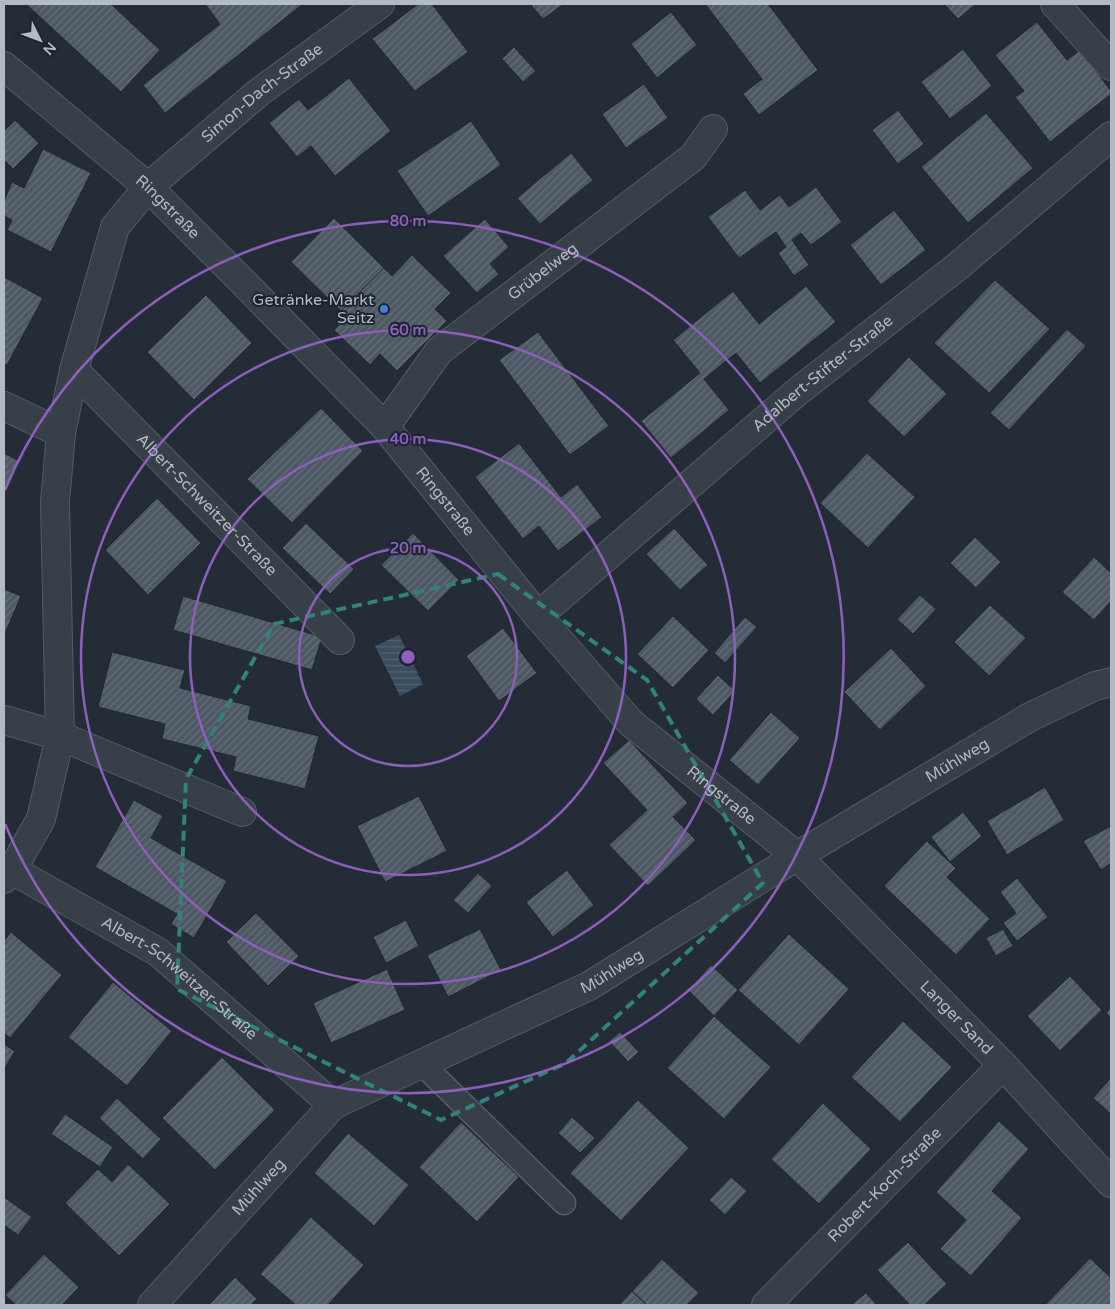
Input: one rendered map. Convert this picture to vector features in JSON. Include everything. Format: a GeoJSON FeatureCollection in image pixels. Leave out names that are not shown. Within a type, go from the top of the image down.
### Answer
{"type":"FeatureCollection","features":[{"type":"Feature","properties":{"kind":"street","name":"Simon-Dach-Straße"},"geometry":{"type":"LineString","coordinates":[[148,187],[258,93],[380,4]]}},
{"type":"Feature","properties":{"kind":"street"},"geometry":{"type":"LineString","coordinates":[[1055,4],[1111,66]]}},
{"type":"Feature","properties":{"kind":"street","name":"Ringstraße"},"geometry":{"type":"LineString","coordinates":[[4,66],[148,187],[385,426],[538,616],[631,723],[797,856]]}},
{"type":"Feature","properties":{"kind":"street","name":"Grübelweg"},"geometry":{"type":"LineString","coordinates":[[385,426],[439,351],[693,157],[714,129]]}},
{"type":"Feature","properties":{"kind":"street","name":"Adalbert-Stifter-Straße"},"geometry":{"type":"LineString","coordinates":[[538,616],[797,392],[958,266],[1111,136]]}},
{"type":"Feature","properties":{"kind":"street","name":"Albert-Schweitzer-Straße"},"geometry":{"type":"LineString","coordinates":[[148,187],[115,227],[74,370],[61,434],[55,502],[60,736],[41,818],[8,875],[158,952],[333,1105]]}},
{"type":"Feature","properties":{"kind":"street","name":"Albert-Schweitzer-Straße"},"geometry":{"type":"LineString","coordinates":[[74,370],[340,640]]}},
{"type":"Feature","properties":{"kind":"street"},"geometry":{"type":"LineString","coordinates":[[4,406],[61,434]]}},
{"type":"Feature","properties":{"kind":"street","name":"Mühlweg"},"geometry":{"type":"LineString","coordinates":[[152,1305],[333,1105],[589,986],[797,856],[1030,717],[1095,686],[1111,682]]}},
{"type":"Feature","properties":{"kind":"street"},"geometry":{"type":"LineString","coordinates":[[4,720],[60,736],[242,812]]}},
{"type":"Feature","properties":{"kind":"street","name":"Langer Sand"},"geometry":{"type":"LineString","coordinates":[[797,856],[1003,1066],[1111,1183]]}},
{"type":"Feature","properties":{"kind":"street","name":"Robert-Koch-Straße"},"geometry":{"type":"LineString","coordinates":[[766,1305],[1003,1066]]}},
{"type":"Feature","properties":{"kind":"lane"},"geometry":{"type":"LineString","coordinates":[[422,1064],[564,1203]]}},
{"type":"Feature","properties":{"kind":"highlighted area"},"geometry":{"type":"Polygon","coordinates":[[[498,574],[647,680],[763,883],[566,1063],[441,1120],[177,989],[186,779],[274,624],[498,574]]]}},
{"type":"Feature","properties":{"kind":"water"},"geometry":{"type":"Polygon","coordinates":[[[399,635],[423,684],[400,696],[375,646],[399,635]]]}},
{"type":"Feature","properties":{"kind":"building"},"geometry":{"type":"Polygon","coordinates":[[[26,4],[111,4],[160,50],[121,92],[26,4]]]}},
{"type":"Feature","properties":{"kind":"building"},"geometry":{"type":"Polygon","coordinates":[[[205,4],[303,4],[165,113],[143,85],[220,24],[205,4]]]}},
{"type":"Feature","properties":{"kind":"building"},"geometry":{"type":"Polygon","coordinates":[[[418,4],[432,4],[468,52],[415,91],[372,39],[418,4]]]}},
{"type":"Feature","properties":{"kind":"building"},"geometry":{"type":"Polygon","coordinates":[[[530,4],[564,4],[543,19],[530,4]]]}},
{"type":"Feature","properties":{"kind":"building"},"geometry":{"type":"Polygon","coordinates":[[[707,4],[768,4],[818,70],[759,115],[743,94],[762,79],[707,4]]]}},
{"type":"Feature","properties":{"kind":"building"},"geometry":{"type":"Polygon","coordinates":[[[944,4],[976,4],[958,19],[944,4]]]}},
{"type":"Feature","properties":{"kind":"building"},"geometry":{"type":"Polygon","coordinates":[[[671,12],[697,45],[657,78],[631,44],[671,12]]]}},
{"type":"Feature","properties":{"kind":"building"},"geometry":{"type":"Polygon","coordinates":[[[1037,22],[1067,60],[1080,50],[1111,91],[1111,94],[1050,142],[1015,97],[1024,91],[995,55],[1037,22]]]}},
{"type":"Feature","properties":{"kind":"building"},"geometry":{"type":"Polygon","coordinates":[[[514,47],[536,71],[523,82],[502,59],[514,47]]]}},
{"type":"Feature","properties":{"kind":"building"},"geometry":{"type":"Polygon","coordinates":[[[963,49],[992,86],[950,119],[921,82],[963,49]]]}},
{"type":"Feature","properties":{"kind":"building"},"geometry":{"type":"Polygon","coordinates":[[[349,78],[391,131],[335,176],[311,146],[297,157],[269,123],[299,99],[308,110],[349,78]]]}},
{"type":"Feature","properties":{"kind":"building"},"geometry":{"type":"Polygon","coordinates":[[[644,84],[668,118],[626,148],[602,114],[644,84]]]}},
{"type":"Feature","properties":{"kind":"building"},"geometry":{"type":"Polygon","coordinates":[[[898,110],[924,144],[898,164],[872,130],[898,110]]]}},
{"type":"Feature","properties":{"kind":"building"},"geometry":{"type":"Polygon","coordinates":[[[986,113],[1033,168],[968,223],[921,167],[986,113]]]}},
{"type":"Feature","properties":{"kind":"building"},"geometry":{"type":"Polygon","coordinates":[[[15,120],[39,143],[13,169],[4,160],[4,131],[15,120]]]}},
{"type":"Feature","properties":{"kind":"building"},"geometry":{"type":"Polygon","coordinates":[[[471,121],[501,165],[428,216],[397,171],[471,121]]]}},
{"type":"Feature","properties":{"kind":"building"},"geometry":{"type":"Polygon","coordinates":[[[43,149],[91,173],[51,252],[7,230],[12,220],[4,216],[4,201],[12,182],[24,188],[43,149]]]}},
{"type":"Feature","properties":{"kind":"building"},"geometry":{"type":"Polygon","coordinates":[[[571,153],[593,180],[540,224],[517,198],[571,153]]]}},
{"type":"Feature","properties":{"kind":"building"},"geometry":{"type":"Polygon","coordinates":[[[816,187],[842,222],[811,245],[801,233],[792,240],[809,265],[794,276],[778,253],[786,247],[776,232],[739,258],[708,217],[745,190],[760,210],[780,195],[789,207],[816,187]]]}},
{"type":"Feature","properties":{"kind":"building"},"geometry":{"type":"Polygon","coordinates":[[[894,210],[926,250],[881,285],[850,245],[894,210]]]}},
{"type":"Feature","properties":{"kind":"building"},"geometry":{"type":"Polygon","coordinates":[[[334,218],[384,268],[341,311],[291,262],[334,218]]]}},
{"type":"Feature","properties":{"kind":"building"},"geometry":{"type":"Polygon","coordinates":[[[485,219],[509,247],[490,264],[499,274],[477,293],[443,256],[485,219]]]}},
{"type":"Feature","properties":{"kind":"building"},"geometry":{"type":"Polygon","coordinates":[[[412,255],[451,293],[435,309],[447,321],[397,371],[380,354],[370,365],[334,330],[347,317],[341,311],[384,268],[392,276],[412,255]]]}},
{"type":"Feature","properties":{"kind":"building"},"geometry":{"type":"Polygon","coordinates":[[[4,277],[43,298],[7,365],[4,364],[4,277]]]}},
{"type":"Feature","properties":{"kind":"building"},"geometry":{"type":"Polygon","coordinates":[[[995,280],[1050,329],[989,393],[934,343],[995,280]]]}},
{"type":"Feature","properties":{"kind":"building"},"geometry":{"type":"Polygon","coordinates":[[[806,286],[836,322],[760,383],[736,353],[704,379],[729,410],[671,458],[641,421],[700,373],[673,340],[733,291],[759,324],[806,286]]]}},
{"type":"Feature","properties":{"kind":"building"},"geometry":{"type":"Polygon","coordinates":[[[206,295],[252,343],[194,400],[147,352],[206,295]]]}},
{"type":"Feature","properties":{"kind":"building"},"geometry":{"type":"Polygon","coordinates":[[[1067,329],[1086,346],[1009,430],[990,413],[1067,329]]]}},
{"type":"Feature","properties":{"kind":"building"},"geometry":{"type":"Polygon","coordinates":[[[538,332],[609,426],[570,455],[499,360],[538,332]]]}},
{"type":"Feature","properties":{"kind":"building"},"geometry":{"type":"Polygon","coordinates":[[[909,357],[947,394],[904,437],[867,401],[909,357]]]}},
{"type":"Feature","properties":{"kind":"building"},"geometry":{"type":"Polygon","coordinates":[[[321,408],[363,451],[292,523],[247,479],[321,408]]]}},
{"type":"Feature","properties":{"kind":"building"},"geometry":{"type":"Polygon","coordinates":[[[519,443],[561,497],[577,484],[602,517],[558,551],[539,526],[523,539],[475,477],[519,443]]]}},
{"type":"Feature","properties":{"kind":"building"},"geometry":{"type":"Polygon","coordinates":[[[4,453],[19,461],[4,490],[4,453]]]}},
{"type":"Feature","properties":{"kind":"building"},"geometry":{"type":"Polygon","coordinates":[[[867,453],[915,497],[868,548],[820,503],[867,453]]]}},
{"type":"Feature","properties":{"kind":"building"},"geometry":{"type":"Polygon","coordinates":[[[157,498],[201,543],[148,595],[105,550],[157,498]]]}},
{"type":"Feature","properties":{"kind":"building"},"geometry":{"type":"Polygon","coordinates":[[[306,523],[354,569],[330,594],[282,548],[306,523]]]}},
{"type":"Feature","properties":{"kind":"building"},"geometry":{"type":"Polygon","coordinates":[[[674,528],[708,565],[680,590],[646,554],[674,528]]]}},
{"type":"Feature","properties":{"kind":"building"},"geometry":{"type":"Polygon","coordinates":[[[413,533],[459,580],[428,611],[381,565],[413,533]]]}},
{"type":"Feature","properties":{"kind":"building"},"geometry":{"type":"Polygon","coordinates":[[[975,537],[1001,562],[976,588],[950,563],[975,537]]]}},
{"type":"Feature","properties":{"kind":"building"},"geometry":{"type":"Polygon","coordinates":[[[1094,557],[1111,573],[1111,601],[1094,620],[1062,592],[1094,557]]]}},
{"type":"Feature","properties":{"kind":"building"},"geometry":{"type":"Polygon","coordinates":[[[4,589],[21,596],[4,636],[4,589]]]}},
{"type":"Feature","properties":{"kind":"building"},"geometry":{"type":"Polygon","coordinates":[[[920,595],[936,609],[913,634],[897,619],[920,595]]]}},
{"type":"Feature","properties":{"kind":"building"},"geometry":{"type":"Polygon","coordinates":[[[183,596],[322,637],[312,670],[173,630],[183,596]]]}},
{"type":"Feature","properties":{"kind":"building"},"geometry":{"type":"Polygon","coordinates":[[[990,605],[1026,638],[989,676],[954,642],[990,605]]]}},
{"type":"Feature","properties":{"kind":"building"},"geometry":{"type":"Polygon","coordinates":[[[673,616],[709,650],[673,688],[637,654],[673,616]]]}},
{"type":"Feature","properties":{"kind":"building"},"geometry":{"type":"Polygon","coordinates":[[[745,617],[757,627],[725,663],[714,653],[745,617]]]}},
{"type":"Feature","properties":{"kind":"building"},"geometry":{"type":"Polygon","coordinates":[[[503,628],[537,673],[499,701],[466,656],[503,628]]]}},
{"type":"Feature","properties":{"kind":"building"},"geometry":{"type":"Polygon","coordinates":[[[891,648],[926,686],[880,730],[844,692],[891,648]]]}},
{"type":"Feature","properties":{"kind":"building"},"geometry":{"type":"Polygon","coordinates":[[[112,652],[185,670],[180,688],[251,706],[248,719],[319,736],[305,789],[233,771],[236,757],[162,739],[165,724],[98,707],[112,652]]]}},
{"type":"Feature","properties":{"kind":"building"},"geometry":{"type":"Polygon","coordinates":[[[718,675],[735,691],[713,715],[696,699],[718,675]]]}},
{"type":"Feature","properties":{"kind":"building"},"geometry":{"type":"Polygon","coordinates":[[[771,712],[800,738],[758,785],[729,760],[771,712]]]}},
{"type":"Feature","properties":{"kind":"building"},"geometry":{"type":"Polygon","coordinates":[[[629,740],[688,803],[673,817],[696,840],[648,886],[609,845],[647,810],[603,763],[629,740]]]}},
{"type":"Feature","properties":{"kind":"building"},"geometry":{"type":"Polygon","coordinates":[[[1045,787],[1064,820],[1007,855],[987,821],[1045,787]]]}},
{"type":"Feature","properties":{"kind":"building"},"geometry":{"type":"Polygon","coordinates":[[[419,796],[447,851],[385,882],[357,826],[419,796]]]}},
{"type":"Feature","properties":{"kind":"building"},"geometry":{"type":"Polygon","coordinates":[[[134,800],[163,816],[151,838],[227,881],[194,938],[171,924],[177,914],[95,867],[134,800]]]}},
{"type":"Feature","properties":{"kind":"building"},"geometry":{"type":"Polygon","coordinates":[[[963,812],[982,836],[950,862],[931,837],[963,812]]]}},
{"type":"Feature","properties":{"kind":"building"},"geometry":{"type":"Polygon","coordinates":[[[1111,826],[1111,863],[1101,870],[1083,841],[1111,826]]]}},
{"type":"Feature","properties":{"kind":"building"},"geometry":{"type":"Polygon","coordinates":[[[927,841],[956,868],[947,877],[990,919],[956,955],[884,886],[927,841]]]}},
{"type":"Feature","properties":{"kind":"building"},"geometry":{"type":"Polygon","coordinates":[[[567,870],[594,905],[553,937],[526,902],[567,870]]]}},
{"type":"Feature","properties":{"kind":"building"},"geometry":{"type":"Polygon","coordinates":[[[478,873],[492,886],[468,913],[453,900],[478,873]]]}},
{"type":"Feature","properties":{"kind":"building"},"geometry":{"type":"Polygon","coordinates":[[[1017,878],[1048,917],[1017,941],[1003,923],[1016,913],[1000,892],[1017,878]]]}},
{"type":"Feature","properties":{"kind":"building"},"geometry":{"type":"Polygon","coordinates":[[[256,913],[299,956],[268,986],[226,942],[256,913]]]}},
{"type":"Feature","properties":{"kind":"building"},"geometry":{"type":"Polygon","coordinates":[[[406,920],[419,946],[386,963],[373,937],[406,920]]]}},
{"type":"Feature","properties":{"kind":"building"},"geometry":{"type":"Polygon","coordinates":[[[480,929],[501,970],[448,997],[427,955],[480,929]]]}},
{"type":"Feature","properties":{"kind":"building"},"geometry":{"type":"Polygon","coordinates":[[[1003,929],[1013,946],[996,956],[986,938],[1003,929]]]}},
{"type":"Feature","properties":{"kind":"building"},"geometry":{"type":"Polygon","coordinates":[[[11,932],[62,975],[10,1038],[4,1033],[4,941],[11,932]]]}},
{"type":"Feature","properties":{"kind":"building"},"geometry":{"type":"Polygon","coordinates":[[[789,934],[849,989],[799,1045],[738,990],[789,934]]]}},
{"type":"Feature","properties":{"kind":"building"},"geometry":{"type":"Polygon","coordinates":[[[711,965],[738,990],[714,1016],[688,990],[711,965]]]}},
{"type":"Feature","properties":{"kind":"building"},"geometry":{"type":"Polygon","coordinates":[[[387,969],[405,1010],[331,1043],[313,1003],[387,969]]]}},
{"type":"Feature","properties":{"kind":"building"},"geometry":{"type":"Polygon","coordinates":[[[1070,976],[1102,1010],[1060,1051],[1027,1016],[1070,976]]]}},
{"type":"Feature","properties":{"kind":"building"},"geometry":{"type":"Polygon","coordinates":[[[113,982],[172,1031],[127,1086],[68,1037],[113,982]]]}},
{"type":"Feature","properties":{"kind":"building"},"geometry":{"type":"Polygon","coordinates":[[[1111,1007],[1111,1018],[1106,1013],[1111,1007]]]}},
{"type":"Feature","properties":{"kind":"building"},"geometry":{"type":"Polygon","coordinates":[[[714,1016],[771,1067],[724,1119],[667,1068],[714,1016]]]}},
{"type":"Feature","properties":{"kind":"building"},"geometry":{"type":"Polygon","coordinates":[[[903,1021],[952,1067],[900,1122],[851,1077],[903,1021]]]}},
{"type":"Feature","properties":{"kind":"building"},"geometry":{"type":"Polygon","coordinates":[[[620,1032],[639,1052],[628,1062],[609,1041],[620,1032]]]}},
{"type":"Feature","properties":{"kind":"building"},"geometry":{"type":"Polygon","coordinates":[[[4,1044],[15,1051],[5,1068],[4,1067],[4,1044]]]}},
{"type":"Feature","properties":{"kind":"building"},"geometry":{"type":"Polygon","coordinates":[[[222,1057],[275,1110],[215,1170],[162,1118],[222,1057]]]}},
{"type":"Feature","properties":{"kind":"building"},"geometry":{"type":"Polygon","coordinates":[[[1111,1078],[1111,1114],[1093,1098],[1111,1078]]]}},
{"type":"Feature","properties":{"kind":"building"},"geometry":{"type":"Polygon","coordinates":[[[117,1098],[161,1139],[143,1159],[99,1118],[117,1098]]]}},
{"type":"Feature","properties":{"kind":"building"},"geometry":{"type":"Polygon","coordinates":[[[638,1100],[689,1148],[621,1221],[570,1173],[638,1100]]]}},
{"type":"Feature","properties":{"kind":"building"},"geometry":{"type":"Polygon","coordinates":[[[823,1103],[871,1149],[819,1204],[771,1159],[823,1103]]]}},
{"type":"Feature","properties":{"kind":"building"},"geometry":{"type":"Polygon","coordinates":[[[65,1114],[113,1147],[100,1167],[51,1134],[65,1114]]]}},
{"type":"Feature","properties":{"kind":"building"},"geometry":{"type":"Polygon","coordinates":[[[572,1117],[595,1138],[580,1153],[558,1133],[572,1117]]]}},
{"type":"Feature","properties":{"kind":"building"},"geometry":{"type":"Polygon","coordinates":[[[999,1121],[1029,1149],[992,1191],[1022,1218],[971,1276],[940,1249],[966,1220],[936,1192],[999,1121]]]}},
{"type":"Feature","properties":{"kind":"building"},"geometry":{"type":"Polygon","coordinates":[[[461,1122],[519,1177],[477,1222],[419,1167],[461,1122]]]}},
{"type":"Feature","properties":{"kind":"building"},"geometry":{"type":"Polygon","coordinates":[[[348,1133],[409,1185],[374,1226],[314,1173],[348,1133]]]}},
{"type":"Feature","properties":{"kind":"building"},"geometry":{"type":"Polygon","coordinates":[[[128,1164],[170,1204],[119,1256],[65,1203],[98,1169],[112,1182],[128,1164]]]}},
{"type":"Feature","properties":{"kind":"building"},"geometry":{"type":"Polygon","coordinates":[[[731,1177],[747,1191],[725,1215],[709,1200],[731,1177]]]}},
{"type":"Feature","properties":{"kind":"building"},"geometry":{"type":"Polygon","coordinates":[[[4,1197],[32,1217],[18,1235],[4,1225],[4,1197]]]}},
{"type":"Feature","properties":{"kind":"building"},"geometry":{"type":"Polygon","coordinates":[[[311,1217],[364,1265],[328,1305],[296,1305],[260,1274],[311,1217]]]}},
{"type":"Feature","properties":{"kind":"building"},"geometry":{"type":"Polygon","coordinates":[[[908,1242],[947,1284],[924,1305],[910,1305],[877,1270],[908,1242]]]}},
{"type":"Feature","properties":{"kind":"building"},"geometry":{"type":"Polygon","coordinates":[[[44,1254],[79,1287],[62,1305],[16,1305],[5,1295],[44,1254]]]}},
{"type":"Feature","properties":{"kind":"building"},"geometry":{"type":"Polygon","coordinates":[[[1090,1258],[1111,1278],[1111,1305],[1045,1305],[1090,1258]]]}},
{"type":"Feature","properties":{"kind":"building"},"geometry":{"type":"Polygon","coordinates":[[[662,1259],[699,1293],[687,1305],[647,1305],[632,1291],[662,1259]]]}},
{"type":"Feature","properties":{"kind":"building"},"geometry":{"type":"Polygon","coordinates":[[[235,1277],[257,1299],[251,1305],[209,1305],[235,1277]]]}},
{"type":"Feature","properties":{"kind":"building"},"geometry":{"type":"Polygon","coordinates":[[[632,1291],[647,1305],[619,1305],[632,1291]]]}},
{"type":"Feature","properties":{"kind":"building"},"geometry":{"type":"Polygon","coordinates":[[[866,1293],[877,1305],[851,1305],[866,1293]]]}},
{"type":"Feature","properties":{"kind":"place","name":"Getränke-Markt Seitz"},"geometry":{"type":"Point","coordinates":[384,309]}}]}
